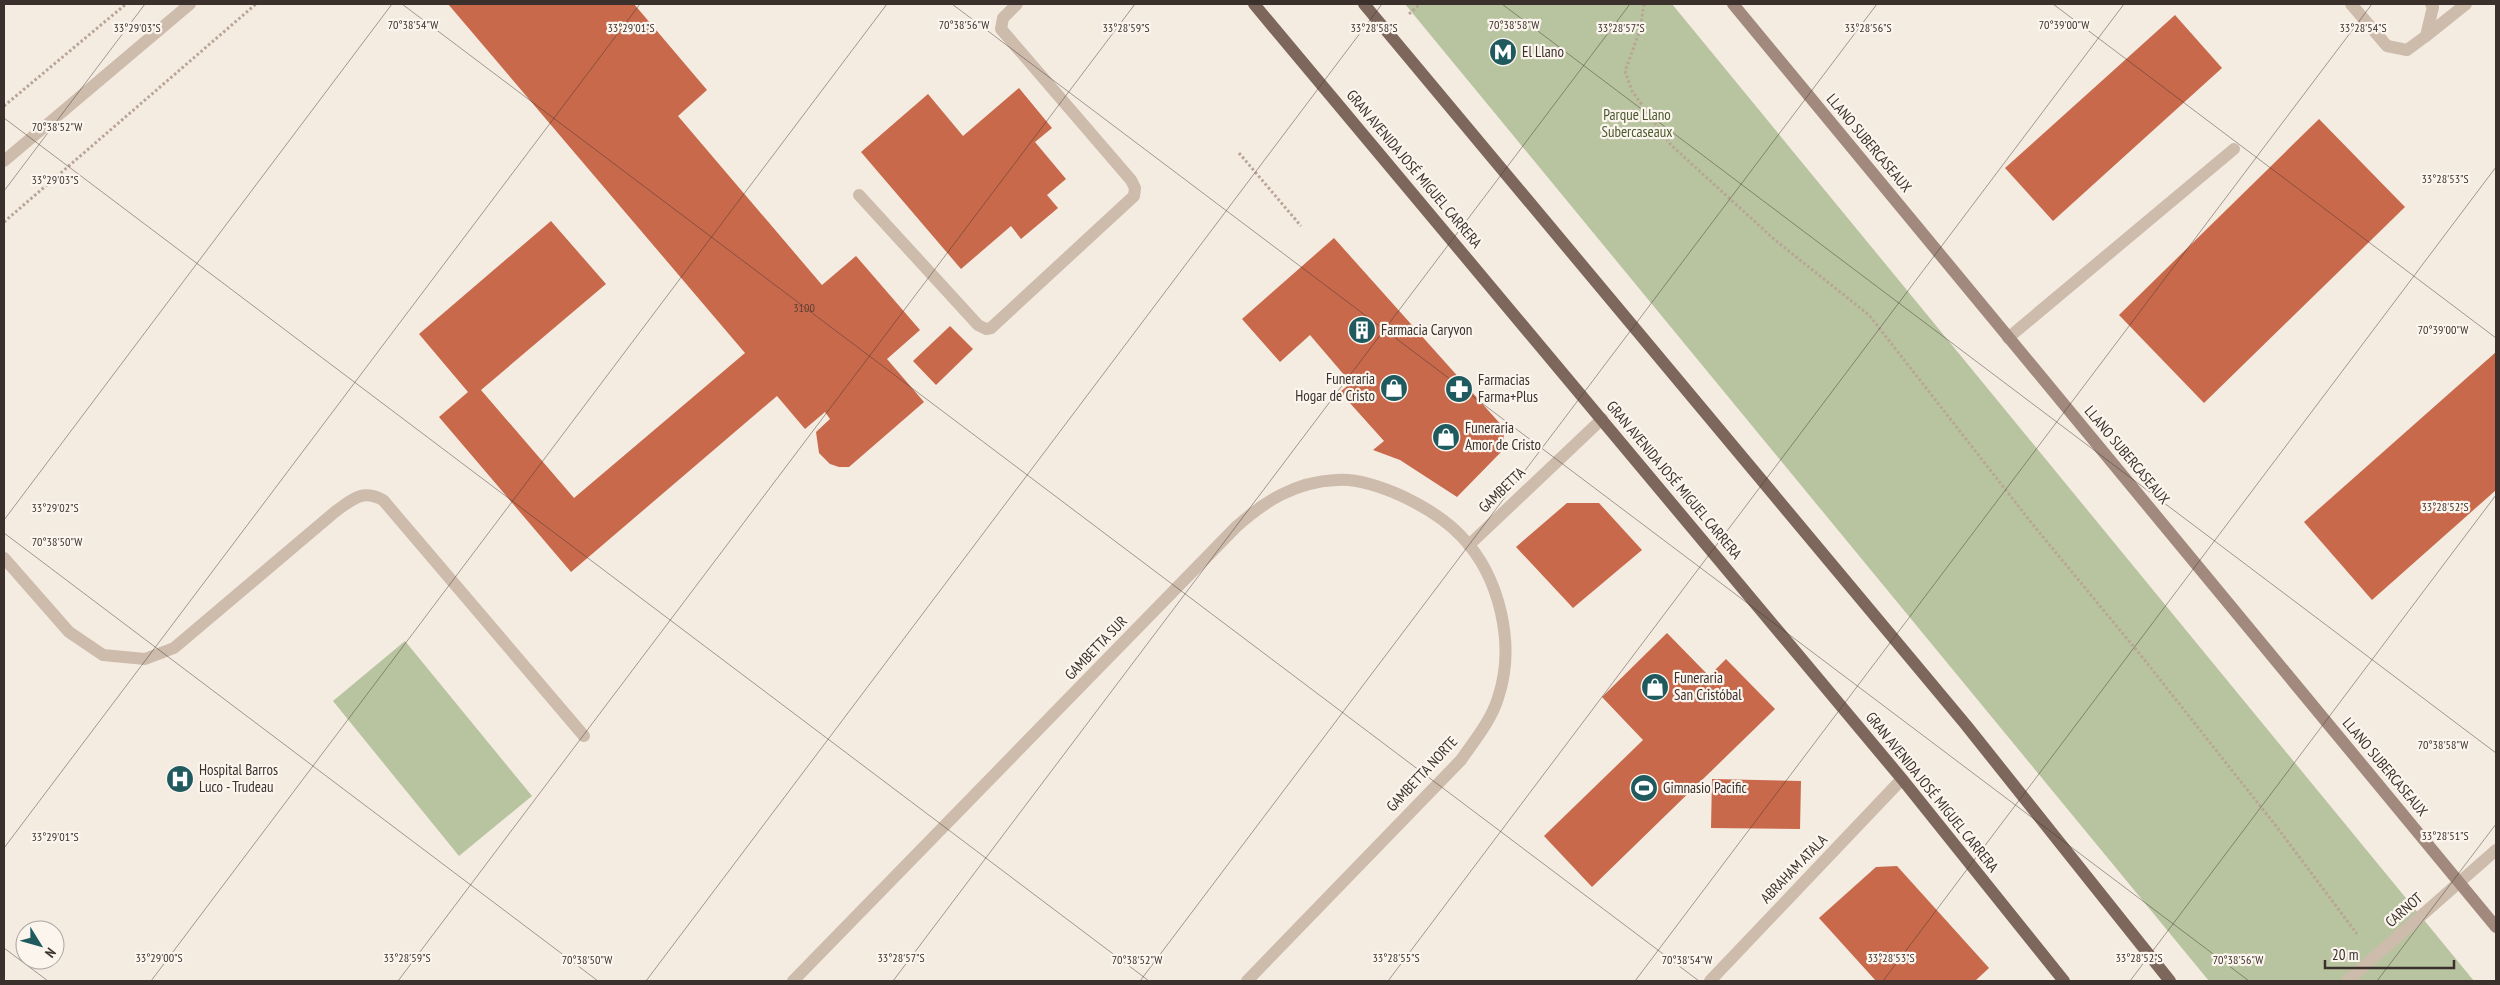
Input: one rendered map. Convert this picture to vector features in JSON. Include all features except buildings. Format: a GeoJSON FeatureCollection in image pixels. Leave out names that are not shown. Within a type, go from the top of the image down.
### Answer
{"type":"FeatureCollection","features":[{"type":"Feature","properties":{"kind":"main road","name":"GRAN AVENIDA JOSÉ MIGUEL CARRERA"},"geometry":{"type":"LineString","coordinates":[[1254,4],[1902,779],[2064,981]]}},
{"type":"Feature","properties":{"kind":"main road"},"geometry":{"type":"LineString","coordinates":[[1364,4],[1966,725],[2170,981]]}},
{"type":"Feature","properties":{"kind":"street"},"geometry":{"type":"LineString","coordinates":[[4,161],[190,4]]}},
{"type":"Feature","properties":{"kind":"street"},"geometry":{"type":"LineString","coordinates":[[859,196],[978,325],[986,329],[991,328],[1134,196],[1135,188],[1131,180],[1001,29],[1003,18],[1017,4]]}},
{"type":"Feature","properties":{"kind":"street","name":"LLANO SUBERCASEAUX"},"geometry":{"type":"LineString","coordinates":[[1733,4],[2496,927]]}},
{"type":"Feature","properties":{"kind":"street"},"geometry":{"type":"LineString","coordinates":[[2351,4],[2388,46],[2407,50],[2466,4]]}},
{"type":"Feature","properties":{"kind":"street"},"geometry":{"type":"LineString","coordinates":[[2426,36],[2433,7],[2431,4]]}},
{"type":"Feature","properties":{"kind":"street"},"geometry":{"type":"LineString","coordinates":[[2008,338],[2234,149]]}},
{"type":"Feature","properties":{"kind":"street","name":"GAMBETTA"},"geometry":{"type":"LineString","coordinates":[[1469,544],[1602,419]]}},
{"type":"Feature","properties":{"kind":"street","name":"GAMBETTA SUR"},"geometry":{"type":"LineString","coordinates":[[793,981],[1236,527],[1269,500],[1295,488],[1320,482],[1337,480],[1356,481],[1393,492],[1411,500],[1448,524],[1469,544]]}},
{"type":"Feature","properties":{"kind":"street"},"geometry":{"type":"LineString","coordinates":[[4,558],[69,632],[103,654],[144,659],[174,648],[336,511],[357,496],[373,494],[383,500],[584,736]]}},
{"type":"Feature","properties":{"kind":"street","name":"GAMBETTA NORTE"},"geometry":{"type":"LineString","coordinates":[[1247,981],[1461,760],[1490,718],[1498,700],[1502,682],[1505,645],[1503,627],[1488,574],[1469,544]]}},
{"type":"Feature","properties":{"kind":"street","name":"ABRAHAM ATALA"},"geometry":{"type":"LineString","coordinates":[[1710,981],[1902,779]]}},
{"type":"Feature","properties":{"kind":"street","name":"CARNOT"},"geometry":{"type":"LineString","coordinates":[[2347,981],[2496,850]]}},
{"type":"Feature","properties":{"kind":"path"},"geometry":{"type":"LineString","coordinates":[[4,106],[126,4]]}},
{"type":"Feature","properties":{"kind":"path"},"geometry":{"type":"LineString","coordinates":[[4,222],[256,4]]}},
{"type":"Feature","properties":{"kind":"path"},"geometry":{"type":"LineString","coordinates":[[1644,4],[1640,30],[1625,71],[1632,91],[1671,145],[1775,240],[1869,315],[2034,526],[2143,658],[2276,826],[2374,958]]}},
{"type":"Feature","properties":{"kind":"path"},"geometry":{"type":"LineString","coordinates":[[1239,153],[1301,226]]}},
{"type":"Feature","properties":{"kind":"green space","name":"Parque Llano Subercaseaux"},"geometry":{"type":"Polygon","coordinates":[[[1405,4],[1672,4],[2474,981],[2209,981],[1405,4]]]}},
{"type":"Feature","properties":{"kind":"green space"},"geometry":{"type":"Polygon","coordinates":[[[405,641],[532,796],[459,856],[333,701],[405,641]]]}},
{"type":"Feature","properties":{"kind":"place","name":"El Llano"},"geometry":{"type":"Point","coordinates":[1503,52]}},
{"type":"Feature","properties":{"kind":"place","name":"Farmacia Caryvon"},"geometry":{"type":"Point","coordinates":[1362,330]}},
{"type":"Feature","properties":{"kind":"place","name":"Funeraria Hogar de Cristo"},"geometry":{"type":"Point","coordinates":[1394,388]}},
{"type":"Feature","properties":{"kind":"place","name":"Farmacias Farma+Plus"},"geometry":{"type":"Point","coordinates":[1459,389]}},
{"type":"Feature","properties":{"kind":"place","name":"Funeraria Amor de Cristo"},"geometry":{"type":"Point","coordinates":[1446,437]}},
{"type":"Feature","properties":{"kind":"place","name":"Funeraria San Cristóbal"},"geometry":{"type":"Point","coordinates":[1655,687]}},
{"type":"Feature","properties":{"kind":"place","name":"Hospital Barros Luco - Trudeau"},"geometry":{"type":"Point","coordinates":[180,779]}},
{"type":"Feature","properties":{"kind":"place","name":"Gimnasio Pacific"},"geometry":{"type":"Point","coordinates":[1644,788]}}]}
